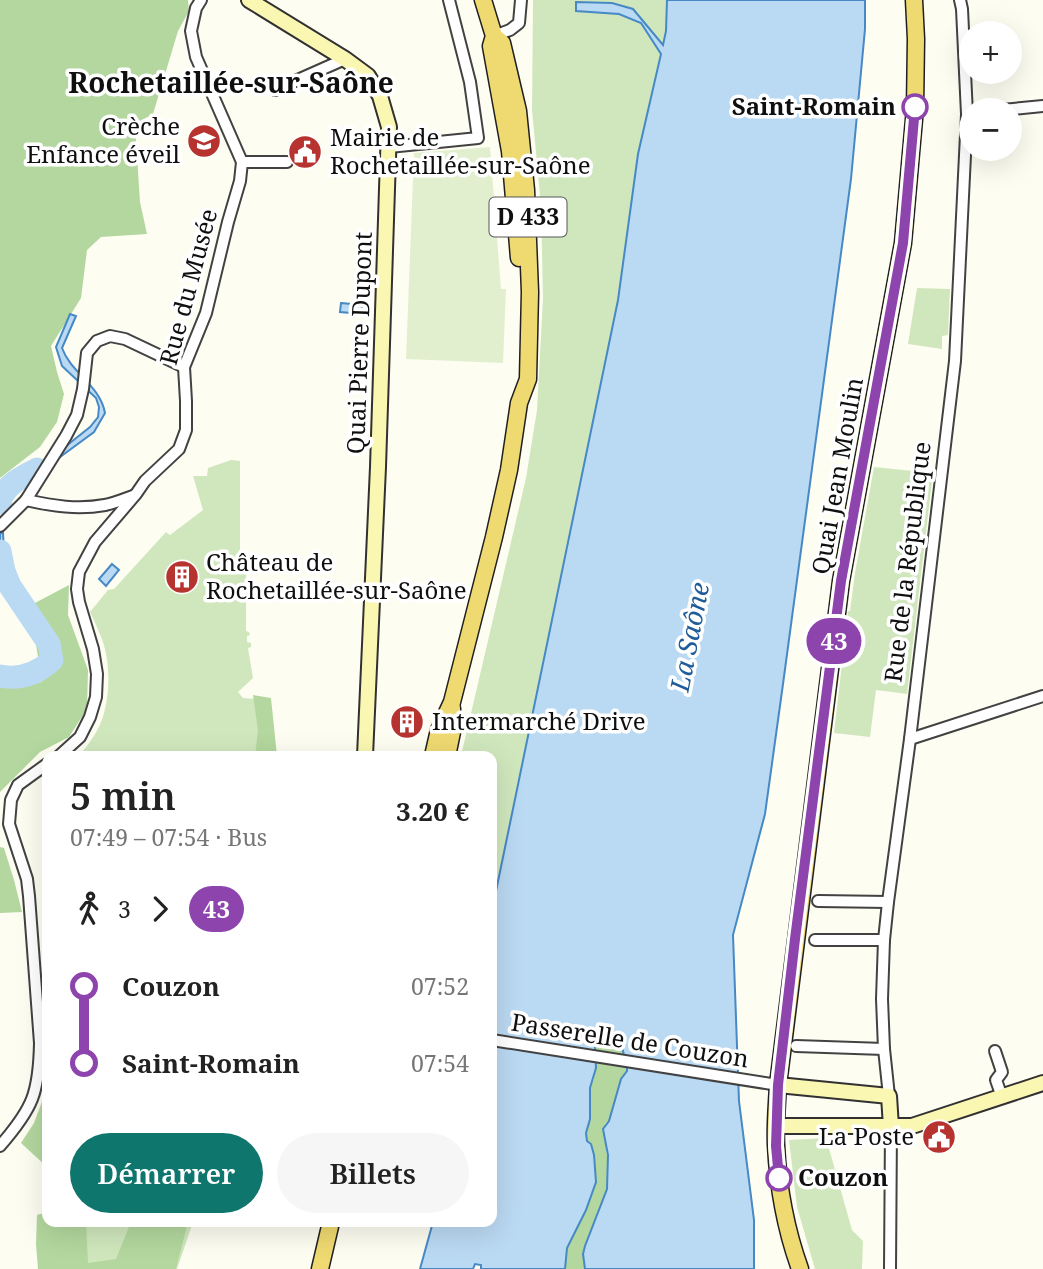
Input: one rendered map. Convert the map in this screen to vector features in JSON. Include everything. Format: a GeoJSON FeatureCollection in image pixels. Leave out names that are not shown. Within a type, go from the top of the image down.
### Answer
{"type":"FeatureCollection","features":[{"type":"Feature","properties":{"kind":"main road","name":"D 433"},"geometry":{"type":"LineString","coordinates":[[434,751],[439,730],[452,702],[509,470],[519,403],[516,380],[521,292],[520,258],[510,151],[491,46],[494,36],[483,0]]}},
{"type":"Feature","properties":{"kind":"main road","name":"Quai Jean Moulin"},"geometry":{"type":"LineString","coordinates":[[800,1269],[780,1190],[770,1084],[841,581],[903,243],[915,107],[914,0]]}},
{"type":"Feature","properties":{"kind":"main road","name":"D 433"},"geometry":{"type":"LineString","coordinates":[[448,751],[452,732],[452,702]]}},
{"type":"Feature","properties":{"kind":"main road"},"geometry":{"type":"LineString","coordinates":[[320,1269],[330,1227]]}},
{"type":"Feature","properties":{"kind":"street"},"geometry":{"type":"LineString","coordinates":[[201,0],[196,8],[191,31],[196,57],[242,162],[287,162]]}},
{"type":"Feature","properties":{"kind":"street","name":"Quai Pierre Dupont"},"geometry":{"type":"LineString","coordinates":[[249,0],[368,76],[380,96],[389,127],[366,751]]}},
{"type":"Feature","properties":{"kind":"street"},"geometry":{"type":"LineString","coordinates":[[389,147],[478,138],[470,82],[449,0]]}},
{"type":"Feature","properties":{"kind":"street"},"geometry":{"type":"LineString","coordinates":[[494,36],[519,23],[520,0]]}},
{"type":"Feature","properties":{"kind":"street","name":"Rue de la République"},"geometry":{"type":"LineString","coordinates":[[960,0],[968,98]]}},
{"type":"Feature","properties":{"kind":"street"},"geometry":{"type":"LineString","coordinates":[[275,90],[345,59]]}},
{"type":"Feature","properties":{"kind":"street"},"geometry":{"type":"LineString","coordinates":[[1022,108],[1043,106]]}},
{"type":"Feature","properties":{"kind":"street","name":"Rue de la République"},"geometry":{"type":"LineString","coordinates":[[891,1127],[882,999],[884,940],[955,361],[966,161]]}},
{"type":"Feature","properties":{"kind":"street","name":"Rue du Musée"},"geometry":{"type":"LineString","coordinates":[[65,751],[80,737],[96,697],[97,674],[93,649],[77,589],[79,572],[95,542],[145,481],[179,449],[186,430],[184,367],[206,313],[240,181],[242,162]]}},
{"type":"Feature","properties":{"kind":"street"},"geometry":{"type":"LineString","coordinates":[[1,524],[26,500],[66,436],[76,415],[83,389],[87,353],[97,341],[110,336],[125,339],[184,367]]}},
{"type":"Feature","properties":{"kind":"street"},"geometry":{"type":"LineString","coordinates":[[26,500],[75,508],[107,505],[136,494]]}},
{"type":"Feature","properties":{"kind":"street"},"geometry":{"type":"LineString","coordinates":[[910,738],[1043,696]]}},
{"type":"Feature","properties":{"kind":"street"},"geometry":{"type":"LineString","coordinates":[[0,1146],[26,1114],[36,1091],[39,1066],[40,1043],[27,879],[9,824],[11,800],[18,785],[42,768]]}},
{"type":"Feature","properties":{"kind":"street"},"geometry":{"type":"LineString","coordinates":[[818,901],[888,902]]}},
{"type":"Feature","properties":{"kind":"street"},"geometry":{"type":"LineString","coordinates":[[815,940],[884,940]]}},
{"type":"Feature","properties":{"kind":"street","name":"Passerelle de Couzon"},"geometry":{"type":"LineString","coordinates":[[497,1041],[770,1084]]}},
{"type":"Feature","properties":{"kind":"street"},"geometry":{"type":"LineString","coordinates":[[796,1046],[884,1049]]}},
{"type":"Feature","properties":{"kind":"street"},"geometry":{"type":"LineString","coordinates":[[995,1051],[1002,1072],[996,1080],[1002,1097]]}},
{"type":"Feature","properties":{"kind":"street"},"geometry":{"type":"LineString","coordinates":[[776,1126],[912,1126],[1043,1083]]}},
{"type":"Feature","properties":{"kind":"street"},"geometry":{"type":"LineString","coordinates":[[770,1084],[889,1096]]}},
{"type":"Feature","properties":{"kind":"street"},"geometry":{"type":"LineString","coordinates":[[890,1269],[891,1127]]}},
{"type":"Feature","properties":{"kind":"green space"},"geometry":{"type":"Polygon","coordinates":[[[0,0],[188,0],[189,11],[178,31],[153,114],[135,124],[140,202],[147,234],[101,237],[87,250],[81,298],[51,346],[64,394],[57,422],[40,447],[0,478],[0,0]]]}},
{"type":"Feature","properties":{"kind":"green space"},"geometry":{"type":"Polygon","coordinates":[[[533,0],[667,0],[666,31],[638,154],[618,300],[497,886],[497,751],[462,751],[526,478],[537,410],[543,299],[541,206],[532,110],[533,0]]]}},
{"type":"Feature","properties":{"kind":"green space"},"geometry":{"type":"Polygon","coordinates":[[[490,147],[501,289],[506,289],[503,363],[406,359],[414,153],[490,147]]]}},
{"type":"Feature","properties":{"kind":"green space"},"geometry":{"type":"Polygon","coordinates":[[[917,288],[950,289],[948,335],[942,336],[942,349],[908,344],[917,288]]]}},
{"type":"Feature","properties":{"kind":"green space"},"geometry":{"type":"Polygon","coordinates":[[[231,460],[240,461],[240,555],[248,556],[246,631],[250,635],[247,636],[247,642],[251,643],[248,648],[253,678],[238,692],[243,698],[270,700],[261,751],[83,751],[100,725],[108,687],[103,642],[90,612],[108,590],[114,589],[166,532],[170,535],[203,510],[193,476],[207,476],[208,468],[231,460]]]}},
{"type":"Feature","properties":{"kind":"green space"},"geometry":{"type":"Polygon","coordinates":[[[874,467],[933,473],[907,694],[876,690],[870,737],[834,733],[848,611],[874,467]]]}},
{"type":"Feature","properties":{"kind":"green space"},"geometry":{"type":"Polygon","coordinates":[[[69,585],[68,615],[88,670],[87,709],[69,737],[40,752],[0,792],[0,688],[42,682],[34,632],[33,604],[69,585]]]}},
{"type":"Feature","properties":{"kind":"green space"},"geometry":{"type":"Polygon","coordinates":[[[253,695],[271,698],[276,751],[256,751],[258,730],[253,695]]]}},
{"type":"Feature","properties":{"kind":"green space"},"geometry":{"type":"Polygon","coordinates":[[[0,847],[4,848],[22,912],[0,913],[0,847]]]}},
{"type":"Feature","properties":{"kind":"green space"},"geometry":{"type":"Polygon","coordinates":[[[606,1030],[612,1030],[621,1040],[627,1060],[627,1071],[621,1079],[609,1121],[605,1124],[607,1190],[585,1246],[585,1269],[565,1269],[567,1248],[586,1210],[596,1182],[591,1145],[587,1141],[586,1133],[590,1119],[590,1088],[594,1079],[595,1046],[606,1030]]]}},
{"type":"Feature","properties":{"kind":"green space"},"geometry":{"type":"Polygon","coordinates":[[[42,1102],[42,1162],[21,1143],[34,1123],[42,1102]]]}},
{"type":"Feature","properties":{"kind":"green space"},"geometry":{"type":"Polygon","coordinates":[[[826,1138],[852,1230],[863,1241],[862,1269],[815,1269],[797,1207],[789,1140],[826,1138]]]}},
{"type":"Feature","properties":{"kind":"green space"},"geometry":{"type":"Polygon","coordinates":[[[42,1214],[42,1227],[86,1227],[88,1263],[116,1259],[129,1227],[187,1227],[176,1269],[38,1269],[37,1215],[42,1214]]]}},
{"type":"Feature","properties":{"kind":"green space"},"geometry":{"type":"Polygon","coordinates":[[[86,1227],[191,1227],[177,1269],[85,1269],[86,1227]]]}},
{"type":"Feature","properties":{"kind":"water","name":"La Saône"},"geometry":{"type":"Polygon","coordinates":[[[667,0],[865,0],[865,29],[851,179],[765,814],[733,935],[739,1101],[754,1220],[754,1269],[585,1269],[585,1246],[607,1189],[608,1155],[603,1129],[609,1121],[621,1079],[627,1071],[621,1040],[612,1031],[606,1030],[595,1046],[596,1068],[590,1088],[590,1119],[586,1133],[594,1155],[596,1182],[586,1210],[567,1248],[565,1269],[481,1269],[481,1265],[475,1264],[473,1269],[420,1269],[432,1227],[497,1227],[497,886],[618,300],[638,154],[661,54],[641,23],[619,14],[576,11],[576,2],[612,3],[633,9],[663,45],[667,0]]]}},
{"type":"Feature","properties":{"kind":"water"},"geometry":{"type":"Polygon","coordinates":[[[341,303],[362,305],[362,314],[340,312],[341,303]]]}},
{"type":"Feature","properties":{"kind":"water"},"geometry":{"type":"Polygon","coordinates":[[[70,314],[76,316],[62,348],[72,365],[92,387],[105,413],[94,432],[52,463],[13,486],[12,480],[46,462],[90,427],[98,417],[96,398],[62,366],[56,347],[70,314]]]}},
{"type":"Feature","properties":{"kind":"water"},"geometry":{"type":"Polygon","coordinates":[[[3,532],[4,556],[13,582],[14,597],[2,566],[0,534],[3,532]]]}},
{"type":"Feature","properties":{"kind":"water"},"geometry":{"type":"Polygon","coordinates":[[[112,564],[119,570],[106,586],[99,579],[112,564]]]}},
{"type":"Feature","properties":{"kind":"water"},"geometry":{"type":"Polygon","coordinates":[[[23,599],[52,642],[57,660],[51,673],[31,681],[29,670],[41,662],[45,651],[41,636],[24,612],[23,599]]]}},
{"type":"Feature","properties":{"kind":"water"},"geometry":{"type":"Polygon","coordinates":[[[0,671],[20,674],[21,683],[0,683],[0,671]]]}},
{"type":"Feature","properties":{"kind":"waterway"},"geometry":{"type":"LineString","coordinates":[[0,503],[9,486],[37,469]]}},
{"type":"Feature","properties":{"kind":"waterway"},"geometry":{"type":"LineString","coordinates":[[0,551],[10,586],[49,644],[52,660],[28,675],[0,676]]}},
{"type":"Feature","properties":{"kind":"bus line","name":"43"},"geometry":{"type":"LineString","coordinates":[[779,1178],[776,1146],[778,1085],[795,939],[841,581],[903,243],[915,107]]}},
{"type":"Feature","properties":{"kind":"place","name":"Saint-Romain"},"geometry":{"type":"Point","coordinates":[915,107]}},
{"type":"Feature","properties":{"kind":"place","name":"Crèche Enfance éveil"},"geometry":{"type":"Point","coordinates":[204,141]}},
{"type":"Feature","properties":{"kind":"place","name":"Mairie de Rochetaillée-sur-Saône"},"geometry":{"type":"Point","coordinates":[305,152]}},
{"type":"Feature","properties":{"kind":"place","name":"Château de Rochetaillée-sur-Saône"},"geometry":{"type":"Point","coordinates":[182,577]}},
{"type":"Feature","properties":{"kind":"place","name":"Intermarché Drive"},"geometry":{"type":"Point","coordinates":[407,722]}},
{"type":"Feature","properties":{"kind":"place","name":"La Poste"},"geometry":{"type":"Point","coordinates":[939,1137]}},
{"type":"Feature","properties":{"kind":"place","name":"Couzon"},"geometry":{"type":"Point","coordinates":[779,1178]}},
{"type":"Feature","properties":{"kind":"district","name":"Rochetaillée-sur-Saône"},"geometry":{"type":"Point","coordinates":[231,83]}}]}
